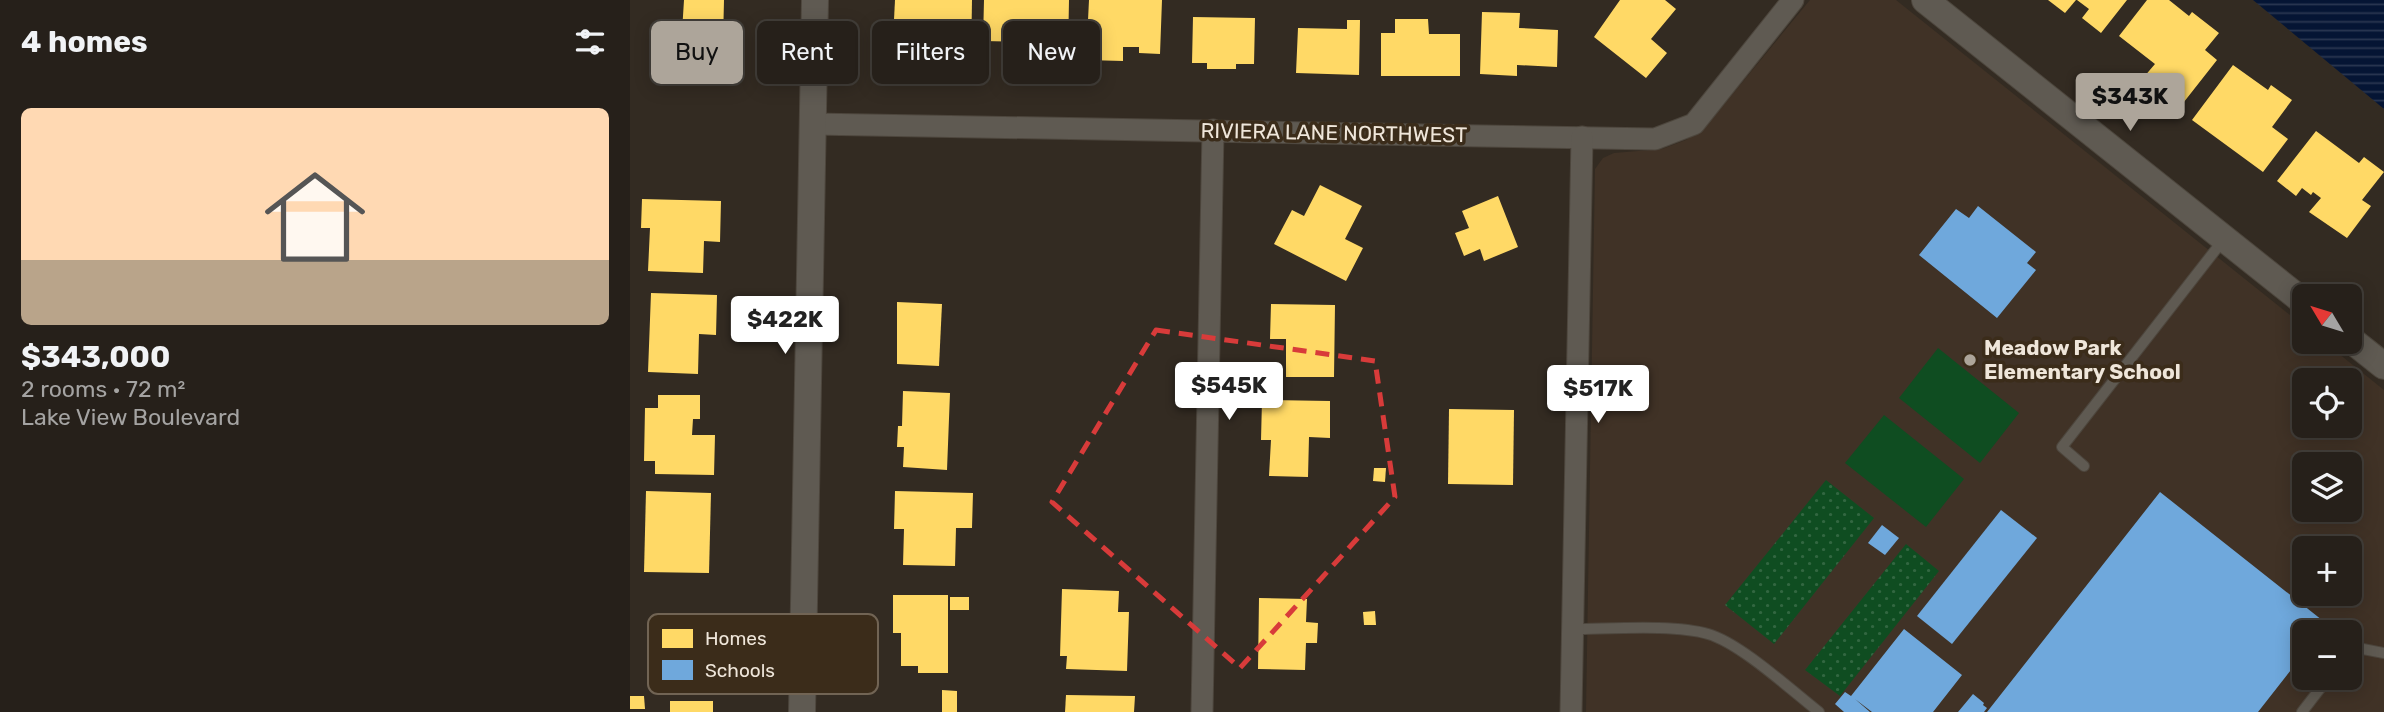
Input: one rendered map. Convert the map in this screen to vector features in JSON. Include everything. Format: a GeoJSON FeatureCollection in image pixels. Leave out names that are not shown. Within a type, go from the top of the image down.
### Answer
{"type":"FeatureCollection","features":[{"type":"Feature","properties":{"kind":"street"},"geometry":{"type":"LineString","coordinates":[[804,614],[815,0]]}},
{"type":"Feature","properties":{"kind":"street","name":"RIVIERA LANE NORTHWEST"},"geometry":{"type":"LineString","coordinates":[[813,124],[1655,139],[1694,124],[1793,0]]}},
{"type":"Feature","properties":{"kind":"street"},"geometry":{"type":"LineString","coordinates":[[1925,0],[2292,293]]}},
{"type":"Feature","properties":{"kind":"street"},"geometry":{"type":"LineString","coordinates":[[1202,712],[1213,130]]}},
{"type":"Feature","properties":{"kind":"street"},"geometry":{"type":"LineString","coordinates":[[1571,712],[1582,137]]}},
{"type":"Feature","properties":{"kind":"street"},"geometry":{"type":"LineString","coordinates":[[2362,349],[2384,366]]}},
{"type":"Feature","properties":{"kind":"street"},"geometry":{"type":"LineString","coordinates":[[802,694],[802,712]]}},
{"type":"Feature","properties":{"kind":"lane"},"geometry":{"type":"LineString","coordinates":[[2084,466],[2062,447],[2224,239]]}},
{"type":"Feature","properties":{"kind":"lane"},"geometry":{"type":"LineString","coordinates":[[1573,629],[1664,629],[1707,633],[1727,642],[1819,712]]}},
{"type":"Feature","properties":{"kind":"lane"},"geometry":{"type":"LineString","coordinates":[[2362,649],[2384,653]]}},
{"type":"Feature","properties":{"kind":"lane"},"geometry":{"type":"LineString","coordinates":[[2302,712],[2319,690]]}},
{"type":"Feature","properties":{"kind":"highlighted area"},"geometry":{"type":"Polygon","coordinates":[[[1156,330],[1375,361],[1395,497],[1240,668],[1052,502],[1156,330]]]}},
{"type":"Feature","properties":{"kind":"shaded area","name":"Meadow Park Elementary School"},"geometry":{"type":"Polygon","coordinates":[[[1810,0],[1896,0],[2292,317],[2292,354],[2339,354],[2357,368],[2292,368],[2292,438],[2362,438],[2362,372],[2384,390],[2384,712],[1586,712],[1595,169],[1603,158],[1614,153],[1662,149],[1686,140],[1712,119],[1810,0]]]}},
{"type":"Feature","properties":{"kind":"green space"},"geometry":{"type":"Polygon","coordinates":[[[1938,348],[2019,413],[1980,463],[1899,398],[1938,348]]]}},
{"type":"Feature","properties":{"kind":"green space"},"geometry":{"type":"Polygon","coordinates":[[[1884,415],[1964,479],[1926,527],[1845,463],[1884,415]]]}},
{"type":"Feature","properties":{"kind":"green space"},"geometry":{"type":"Polygon","coordinates":[[[1826,480],[1874,518],[1774,644],[1725,605],[1826,480]]]}},
{"type":"Feature","properties":{"kind":"green space"},"geometry":{"type":"Polygon","coordinates":[[[1906,544],[1939,571],[1840,696],[1805,670],[1906,544]]]}},
{"type":"Feature","properties":{"kind":"water"},"geometry":{"type":"Polygon","coordinates":[[[2253,0],[2384,0],[2384,109],[2253,0]]]}},
{"type":"Feature","properties":{"kind":"building: Homes"},"geometry":{"type":"Polygon","coordinates":[[[684,0],[724,0],[723,21],[683,21],[684,0]]]}},
{"type":"Feature","properties":{"kind":"building: Homes"},"geometry":{"type":"Polygon","coordinates":[[[895,0],[972,0],[972,21],[894,21],[895,0]]]}},
{"type":"Feature","properties":{"kind":"building: Homes"},"geometry":{"type":"Polygon","coordinates":[[[984,0],[1069,0],[1069,21],[1003,21],[1003,41],[989,41],[989,21],[983,21],[984,0]]]}},
{"type":"Feature","properties":{"kind":"building: Homes"},"geometry":{"type":"Polygon","coordinates":[[[1089,0],[1162,0],[1160,54],[1139,53],[1139,47],[1123,47],[1123,61],[1100,60],[1100,21],[1088,21],[1089,0]]]}},
{"type":"Feature","properties":{"kind":"building: Homes"},"geometry":{"type":"Polygon","coordinates":[[[1620,0],[1665,0],[1676,9],[1651,39],[1667,53],[1646,78],[1594,37],[1620,0]]]}},
{"type":"Feature","properties":{"kind":"building: Homes"},"geometry":{"type":"Polygon","coordinates":[[[2048,0],[2076,0],[2065,13],[2048,0]]]}},
{"type":"Feature","properties":{"kind":"building: Homes"},"geometry":{"type":"Polygon","coordinates":[[[2077,0],[2127,0],[2101,33],[2082,18],[2089,9],[2077,0]]]}},
{"type":"Feature","properties":{"kind":"building: Homes"},"geometry":{"type":"Polygon","coordinates":[[[2147,0],[2169,0],[2189,16],[2192,12],[2219,33],[2205,50],[2217,60],[2180,107],[2143,78],[2155,64],[2119,36],[2147,0]]]}},
{"type":"Feature","properties":{"kind":"building: Homes"},"geometry":{"type":"Polygon","coordinates":[[[1482,12],[1520,13],[1519,28],[1558,30],[1557,67],[1517,65],[1517,76],[1480,74],[1482,12]]]}},
{"type":"Feature","properties":{"kind":"building: Homes"},"geometry":{"type":"Polygon","coordinates":[[[1193,17],[1255,18],[1254,64],[1236,64],[1236,69],[1207,69],[1207,63],[1192,63],[1193,17]]]}},
{"type":"Feature","properties":{"kind":"building: Homes"},"geometry":{"type":"Polygon","coordinates":[[[1395,19],[1428,19],[1429,34],[1460,34],[1460,76],[1381,76],[1381,33],[1395,33],[1395,19]]]}},
{"type":"Feature","properties":{"kind":"building: Homes"},"geometry":{"type":"Polygon","coordinates":[[[1347,20],[1360,20],[1359,75],[1296,73],[1298,28],[1347,29],[1347,20]]]}},
{"type":"Feature","properties":{"kind":"building: Homes"},"geometry":{"type":"Polygon","coordinates":[[[2233,65],[2268,90],[2271,85],[2292,100],[2272,127],[2288,139],[2263,172],[2192,120],[2233,65]]]}},
{"type":"Feature","properties":{"kind":"building: Homes"},"geometry":{"type":"Polygon","coordinates":[[[2316,131],[2359,163],[2364,157],[2384,172],[2362,200],[2371,206],[2347,238],[2309,212],[2321,198],[2302,188],[2296,196],[2277,181],[2316,131]]]}},
{"type":"Feature","properties":{"kind":"building: Homes"},"geometry":{"type":"Polygon","coordinates":[[[1320,185],[1362,206],[1345,239],[1363,248],[1346,281],[1274,244],[1292,210],[1304,216],[1320,185]]]}},
{"type":"Feature","properties":{"kind":"building: Homes"},"geometry":{"type":"Polygon","coordinates":[[[1498,196],[1518,247],[1484,261],[1480,249],[1464,256],[1455,233],[1469,228],[1462,211],[1498,196]]]}},
{"type":"Feature","properties":{"kind":"building: Homes"},"geometry":{"type":"Polygon","coordinates":[[[642,199],[721,201],[720,242],[704,241],[703,273],[648,271],[650,228],[641,228],[642,199]]]}},
{"type":"Feature","properties":{"kind":"building: Homes"},"geometry":{"type":"Polygon","coordinates":[[[651,293],[717,295],[716,335],[699,334],[698,374],[648,372],[651,293]]]}},
{"type":"Feature","properties":{"kind":"building: Homes"},"geometry":{"type":"Polygon","coordinates":[[[897,302],[942,304],[939,366],[897,364],[897,302]]]}},
{"type":"Feature","properties":{"kind":"building: Homes"},"geometry":{"type":"Polygon","coordinates":[[[1271,304],[1335,305],[1334,377],[1286,377],[1286,339],[1270,339],[1271,304]]]}},
{"type":"Feature","properties":{"kind":"building: Homes"},"geometry":{"type":"Polygon","coordinates":[[[903,391],[950,393],[947,470],[903,467],[904,447],[897,447],[898,426],[902,426],[903,391]]]}},
{"type":"Feature","properties":{"kind":"building: Homes"},"geometry":{"type":"Polygon","coordinates":[[[658,395],[700,395],[700,419],[693,419],[692,435],[715,435],[714,475],[655,474],[655,461],[644,461],[645,408],[658,408],[658,395]]]}},
{"type":"Feature","properties":{"kind":"building: Homes"},"geometry":{"type":"Polygon","coordinates":[[[1262,400],[1330,401],[1330,438],[1309,437],[1308,477],[1269,476],[1271,440],[1261,440],[1262,400]]]}},
{"type":"Feature","properties":{"kind":"building: Homes"},"geometry":{"type":"Polygon","coordinates":[[[1449,409],[1514,410],[1513,485],[1448,484],[1449,409]]]}},
{"type":"Feature","properties":{"kind":"building: Homes"},"geometry":{"type":"Polygon","coordinates":[[[1374,468],[1386,468],[1385,482],[1373,481],[1374,468]]]}},
{"type":"Feature","properties":{"kind":"building: Homes"},"geometry":{"type":"Polygon","coordinates":[[[646,491],[711,493],[709,573],[644,572],[646,491]]]}},
{"type":"Feature","properties":{"kind":"building: Homes"},"geometry":{"type":"Polygon","coordinates":[[[895,491],[973,493],[972,528],[956,528],[955,566],[903,565],[904,529],[894,529],[895,491]]]}},
{"type":"Feature","properties":{"kind":"building: Homes"},"geometry":{"type":"Polygon","coordinates":[[[1062,589],[1119,591],[1118,612],[1129,612],[1127,671],[1066,669],[1067,656],[1060,656],[1062,589]]]}},
{"type":"Feature","properties":{"kind":"building: Homes"},"geometry":{"type":"Polygon","coordinates":[[[893,595],[948,595],[948,673],[918,673],[918,666],[901,666],[901,633],[893,633],[893,595]]]}},
{"type":"Feature","properties":{"kind":"building: Homes"},"geometry":{"type":"Polygon","coordinates":[[[950,597],[969,597],[969,610],[950,610],[950,597]]]}},
{"type":"Feature","properties":{"kind":"building: Homes"},"geometry":{"type":"Polygon","coordinates":[[[1259,598],[1307,599],[1306,622],[1318,623],[1317,643],[1306,643],[1305,670],[1258,669],[1259,598]]]}},
{"type":"Feature","properties":{"kind":"building: Homes"},"geometry":{"type":"Polygon","coordinates":[[[1375,611],[1376,625],[1364,625],[1363,612],[1375,611]]]}},
{"type":"Feature","properties":{"kind":"building: Homes"},"geometry":{"type":"Polygon","coordinates":[[[942,690],[957,691],[957,712],[942,712],[942,690]]]}},
{"type":"Feature","properties":{"kind":"building: Homes"},"geometry":{"type":"Polygon","coordinates":[[[1066,695],[1135,696],[1134,712],[1065,712],[1066,695]]]}},
{"type":"Feature","properties":{"kind":"building: Homes"},"geometry":{"type":"Polygon","coordinates":[[[630,696],[644,696],[645,709],[630,709],[630,696]]]}},
{"type":"Feature","properties":{"kind":"building: Homes"},"geometry":{"type":"Polygon","coordinates":[[[670,701],[713,701],[713,712],[670,712],[670,701]]]}},
{"type":"Feature","properties":{"kind":"building: Schools"},"geometry":{"type":"Polygon","coordinates":[[[1978,206],[2036,252],[2027,263],[2036,270],[1997,318],[1919,255],[1956,209],[1969,218],[1978,206]]]}},
{"type":"Feature","properties":{"kind":"building: Schools"},"geometry":{"type":"Polygon","coordinates":[[[2160,492],[2292,596],[2292,606],[2304,606],[2322,620],[2292,620],[2292,669],[2258,712],[1987,712],[2160,492]]]}},
{"type":"Feature","properties":{"kind":"building: Schools"},"geometry":{"type":"Polygon","coordinates":[[[2001,510],[2037,538],[1952,644],[1917,616],[2001,510]]]}},
{"type":"Feature","properties":{"kind":"building: Schools"},"geometry":{"type":"Polygon","coordinates":[[[1882,525],[1899,538],[1885,555],[1868,543],[1882,525]]]}},
{"type":"Feature","properties":{"kind":"building: Schools"},"geometry":{"type":"Polygon","coordinates":[[[1904,629],[1962,675],[1933,712],[1872,712],[1855,699],[1870,712],[1844,712],[1835,704],[1845,692],[1851,696],[1904,629]]]}},
{"type":"Feature","properties":{"kind":"building: Schools"},"geometry":{"type":"Polygon","coordinates":[[[1973,694],[1984,703],[1987,708],[1984,712],[1958,712],[1973,694]]]}},
{"type":"Feature","properties":{"kind":"place","name":"Meadow Park Elementary School"},"geometry":{"type":"Point","coordinates":[1970,360]}}]}
